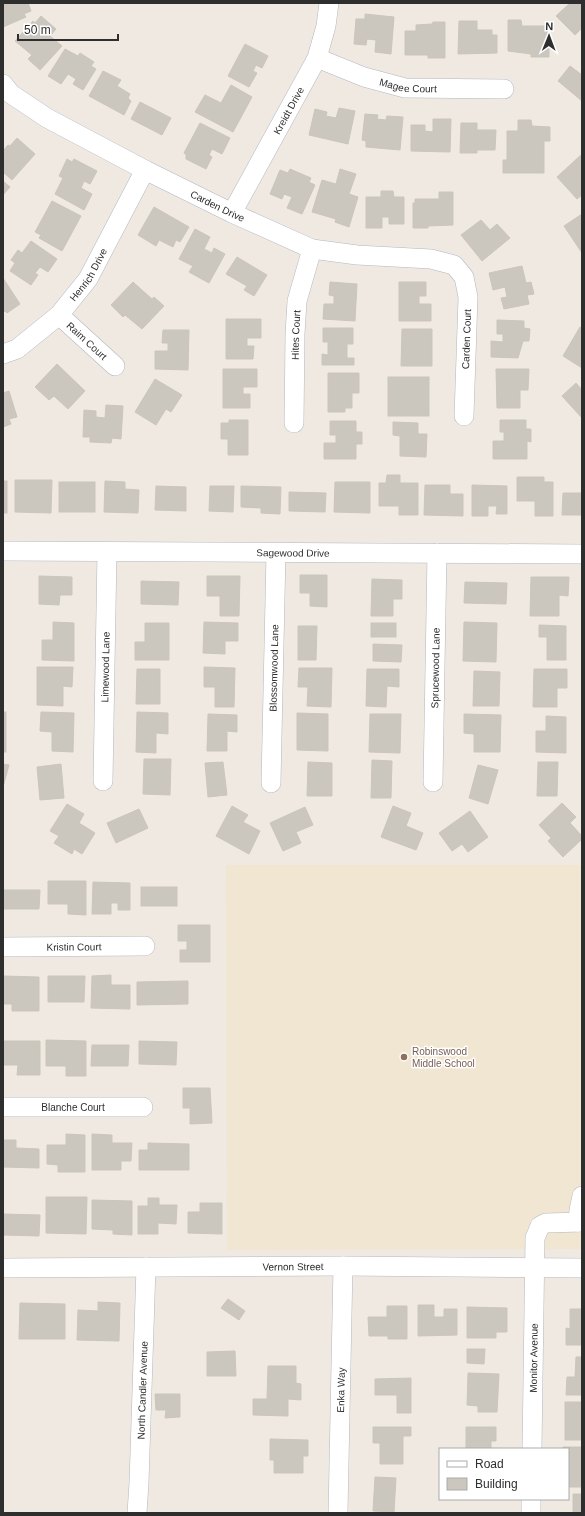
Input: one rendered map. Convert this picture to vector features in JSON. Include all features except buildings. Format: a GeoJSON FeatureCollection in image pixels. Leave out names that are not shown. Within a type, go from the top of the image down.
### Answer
{"type":"FeatureCollection","features":[{"type":"Feature","properties":{"kind":"street","name":"Kreidt Drive"},"geometry":{"type":"LineString","coordinates":[[232,213],[317,58],[326,26],[329,3]]}},
{"type":"Feature","properties":{"kind":"street","name":"Magee Court"},"geometry":{"type":"LineString","coordinates":[[317,58],[364,77],[405,88],[504,89]]}},
{"type":"Feature","properties":{"kind":"street","name":"Carden Drive"},"geometry":{"type":"LineString","coordinates":[[6,94],[47,118],[145,170],[232,213],[312,249],[357,255],[431,259],[454,265]]}},
{"type":"Feature","properties":{"kind":"street","name":"Henrich Drive"},"geometry":{"type":"LineString","coordinates":[[3,354],[17,349],[59,315],[88,279],[145,170]]}},
{"type":"Feature","properties":{"kind":"street","name":"Hites Court"},"geometry":{"type":"LineString","coordinates":[[294,423],[295,334],[298,301],[312,249]]}},
{"type":"Feature","properties":{"kind":"street","name":"Carden Court"},"geometry":{"type":"LineString","coordinates":[[454,265],[464,277],[468,297],[464,416]]}},
{"type":"Feature","properties":{"kind":"street","name":"Raim Court"},"geometry":{"type":"LineString","coordinates":[[59,315],[115,366]]}},
{"type":"Feature","properties":{"kind":"street","name":"Sagewood Drive"},"geometry":{"type":"LineString","coordinates":[[3,551],[582,554]]}},
{"type":"Feature","properties":{"kind":"street","name":"Limewood Lane"},"geometry":{"type":"LineString","coordinates":[[103,781],[107,552]]}},
{"type":"Feature","properties":{"kind":"street","name":"Blossomwood Lane"},"geometry":{"type":"LineString","coordinates":[[271,782],[276,553]]}},
{"type":"Feature","properties":{"kind":"street","name":"Sprucewood Lane"},"geometry":{"type":"LineString","coordinates":[[433,782],[437,554]]}},
{"type":"Feature","properties":{"kind":"street","name":"Kristin Court"},"geometry":{"type":"LineString","coordinates":[[3,947],[145,946]]}},
{"type":"Feature","properties":{"kind":"street","name":"Blanche Court"},"geometry":{"type":"LineString","coordinates":[[3,1107],[142,1107]]}},
{"type":"Feature","properties":{"kind":"street"},"geometry":{"type":"LineString","coordinates":[[580,1222],[582,1196]]}},
{"type":"Feature","properties":{"kind":"street","name":"Monitor Avenue"},"geometry":{"type":"LineString","coordinates":[[532,1448],[536,1266],[535,1238],[540,1226],[546,1223],[580,1222]]}},
{"type":"Feature","properties":{"kind":"street","name":"Enka Way"},"geometry":{"type":"LineString","coordinates":[[338,1513],[343,1266]]}},
{"type":"Feature","properties":{"kind":"street","name":"Vernon Street"},"geometry":{"type":"LineString","coordinates":[[3,1268],[536,1266],[582,1268]]}},
{"type":"Feature","properties":{"kind":"street","name":"North Candler Avenue"},"geometry":{"type":"LineString","coordinates":[[137,1513],[146,1267]]}},
{"type":"Feature","properties":{"kind":"street"},"geometry":{"type":"LineString","coordinates":[[531,1500],[531,1513]]}},
{"type":"Feature","properties":{"kind":"shaded area","name":"Robinswood Middle School"},"geometry":{"type":"Polygon","coordinates":[[[226,865],[582,865],[582,1249],[227,1250],[226,865]]]}},
{"type":"Feature","properties":{"kind":"place","name":"Robinswood Middle School"},"geometry":{"type":"Point","coordinates":[404,1057]}}]}
